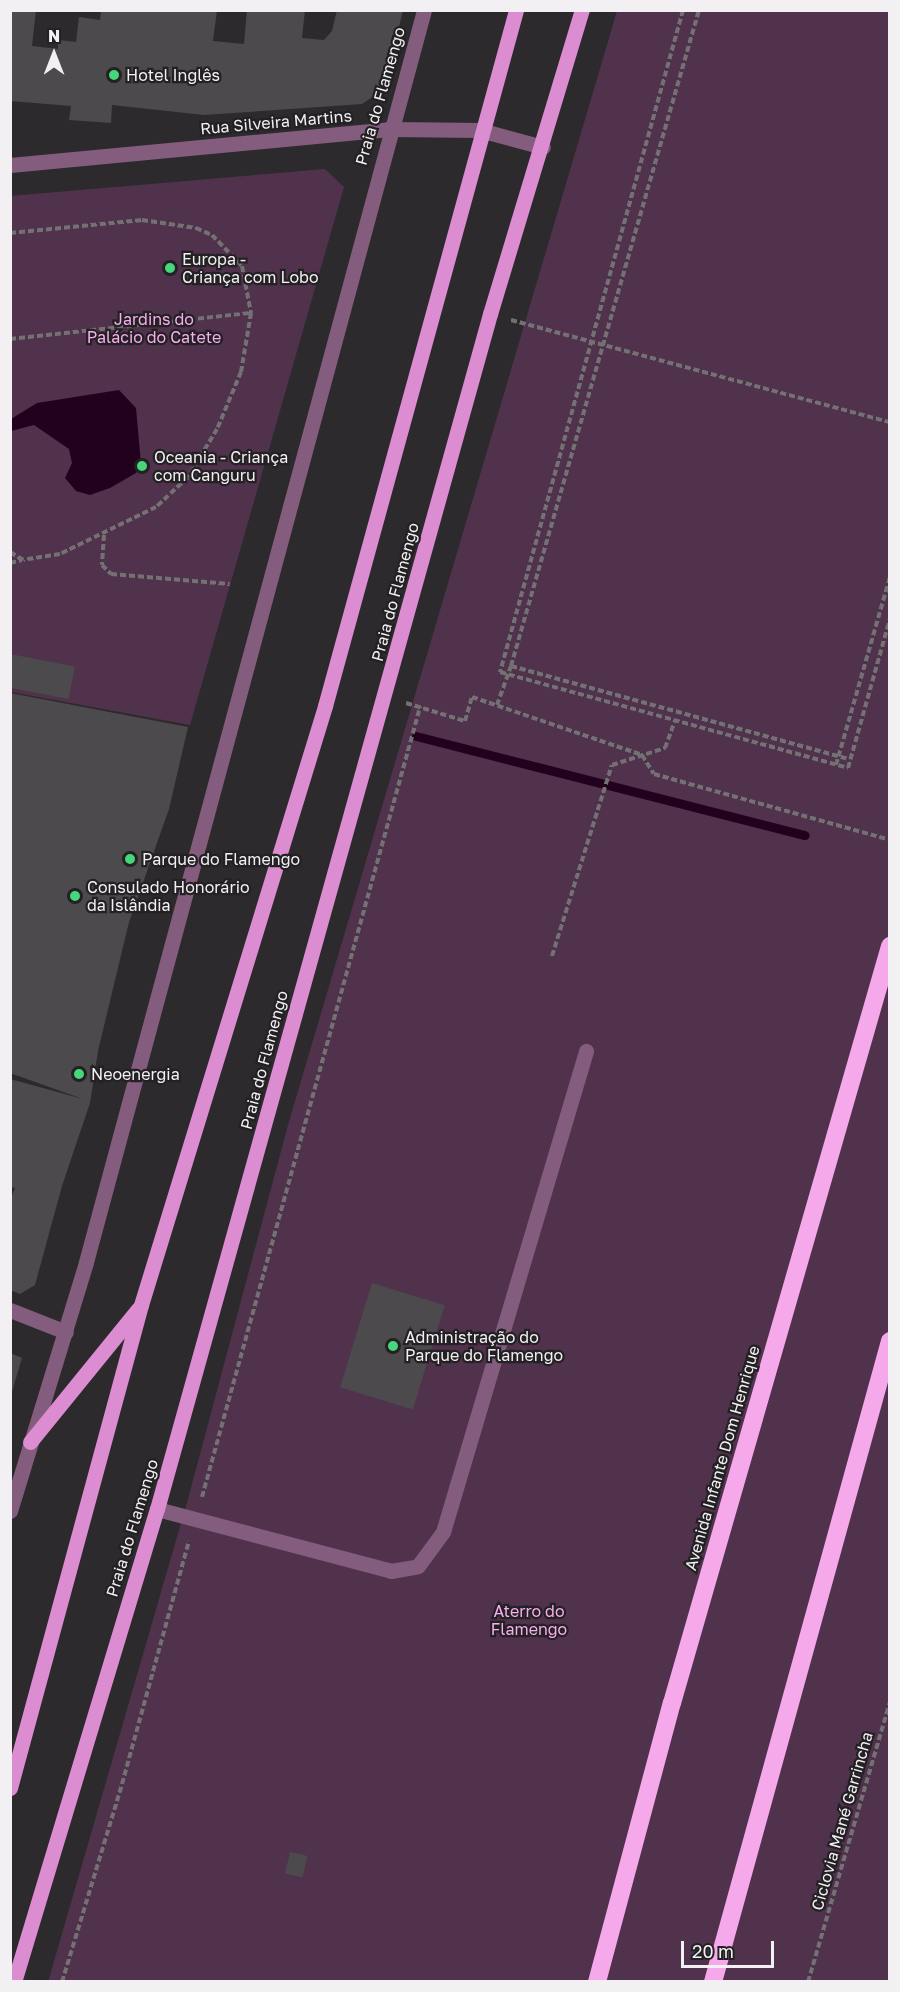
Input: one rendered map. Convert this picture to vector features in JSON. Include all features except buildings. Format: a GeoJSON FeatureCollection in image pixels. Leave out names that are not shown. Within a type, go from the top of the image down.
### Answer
{"type":"FeatureCollection","features":[{"type":"Feature","properties":{"kind":"highway","name":"Avenida Infante Dom Henrique"},"geometry":{"type":"LineString","coordinates":[[597,1982],[672,1703],[890,946]]}},
{"type":"Feature","properties":{"kind":"highway"},"geometry":{"type":"LineString","coordinates":[[713,1982],[890,1341]]}},
{"type":"Feature","properties":{"kind":"main road"},"geometry":{"type":"LineString","coordinates":[[10,1788],[141,1305],[325,706],[480,130],[516,10]]}},
{"type":"Feature","properties":{"kind":"main road","name":"Praia do Flamengo"},"geometry":{"type":"LineString","coordinates":[[14,1982],[157,1509],[490,314],[543,147],[582,10]]}},
{"type":"Feature","properties":{"kind":"main road"},"geometry":{"type":"LineString","coordinates":[[30,1442],[141,1305]]}},
{"type":"Feature","properties":{"kind":"street","name":"Praia do Flamengo"},"geometry":{"type":"LineString","coordinates":[[10,1511],[66,1332],[389,129],[424,10]]}},
{"type":"Feature","properties":{"kind":"street","name":"Rua Silveira Martins"},"geometry":{"type":"LineString","coordinates":[[10,165],[389,129],[480,130],[543,147]]}},
{"type":"Feature","properties":{"kind":"street"},"geometry":{"type":"LineString","coordinates":[[157,1509],[391,1571],[418,1566],[443,1532],[586,1051]]}},
{"type":"Feature","properties":{"kind":"street"},"geometry":{"type":"LineString","coordinates":[[10,1310],[66,1332]]}},
{"type":"Feature","properties":{"kind":"path"},"geometry":{"type":"LineString","coordinates":[[683,10],[500,672],[848,768],[890,619]]}},
{"type":"Feature","properties":{"kind":"path"},"geometry":{"type":"LineString","coordinates":[[497,705],[511,666],[699,10]]}},
{"type":"Feature","properties":{"kind":"path"},"geometry":{"type":"LineString","coordinates":[[10,233],[142,219],[196,228],[212,236],[242,266],[251,313],[241,372],[217,429],[188,477],[156,507],[104,535],[60,554],[10,563]]}},
{"type":"Feature","properties":{"kind":"path"},"geometry":{"type":"LineString","coordinates":[[10,339],[251,313]]}},
{"type":"Feature","properties":{"kind":"path"},"geometry":{"type":"LineString","coordinates":[[490,314],[890,422]]}},
{"type":"Feature","properties":{"kind":"path"},"geometry":{"type":"LineString","coordinates":[[104,535],[102,565],[111,574],[230,584]]}},
{"type":"Feature","properties":{"kind":"path"},"geometry":{"type":"LineString","coordinates":[[10,552],[23,560]]}},
{"type":"Feature","properties":{"kind":"path"},"geometry":{"type":"LineString","coordinates":[[836,765],[890,576]]}},
{"type":"Feature","properties":{"kind":"path"},"geometry":{"type":"LineString","coordinates":[[511,666],[849,759]]}},
{"type":"Feature","properties":{"kind":"path"},"geometry":{"type":"LineString","coordinates":[[385,697],[465,721],[472,697],[642,755],[654,774],[890,840]]}},
{"type":"Feature","properties":{"kind":"path"},"geometry":{"type":"LineString","coordinates":[[62,1982],[122,1784],[420,707]]}},
{"type":"Feature","properties":{"kind":"path"},"geometry":{"type":"LineString","coordinates":[[552,956],[612,765],[665,748],[675,720]]}},
{"type":"Feature","properties":{"kind":"path","name":"Ciclovia Mané Garrincha"},"geometry":{"type":"LineString","coordinates":[[808,1982],[890,1701]]}},
{"type":"Feature","properties":{"kind":"green space","name":"Aterro do Flamengo"},"geometry":{"type":"Polygon","coordinates":[[[617,11],[889,11],[889,1981],[48,1982],[188,1499],[288,1125],[617,11]]]}},
{"type":"Feature","properties":{"kind":"green space","name":"Jardins do Palácio do Catete"},"geometry":{"type":"Polygon","coordinates":[[[325,169],[344,187],[190,725],[11,692],[10,196],[325,169]]]}},
{"type":"Feature","properties":{"kind":"shaded area"},"geometry":{"type":"Polygon","coordinates":[[[119,390],[136,408],[141,464],[136,473],[110,488],[90,495],[76,491],[65,478],[72,463],[69,449],[34,425],[11,431],[11,419],[37,403],[119,390]]]}},
{"type":"Feature","properties":{"kind":"waterway"},"geometry":{"type":"LineString","coordinates":[[416,736],[805,835]]}},
{"type":"Feature","properties":{"kind":"place","name":"Hotel Inglês"},"geometry":{"type":"Point","coordinates":[114,75]}},
{"type":"Feature","properties":{"kind":"place","name":"Europa - Criança com Lobo"},"geometry":{"type":"Point","coordinates":[170,268]}},
{"type":"Feature","properties":{"kind":"place","name":"Oceania - Criança com Canguru"},"geometry":{"type":"Point","coordinates":[142,466]}},
{"type":"Feature","properties":{"kind":"place","name":"Parque do Flamengo"},"geometry":{"type":"Point","coordinates":[130,859]}},
{"type":"Feature","properties":{"kind":"place","name":"Consulado Honorário da Islândia"},"geometry":{"type":"Point","coordinates":[75,896]}},
{"type":"Feature","properties":{"kind":"place","name":"Neoenergia"},"geometry":{"type":"Point","coordinates":[79,1074]}},
{"type":"Feature","properties":{"kind":"place","name":"Administração do Parque do Flamengo"},"geometry":{"type":"Point","coordinates":[393,1346]}}]}
